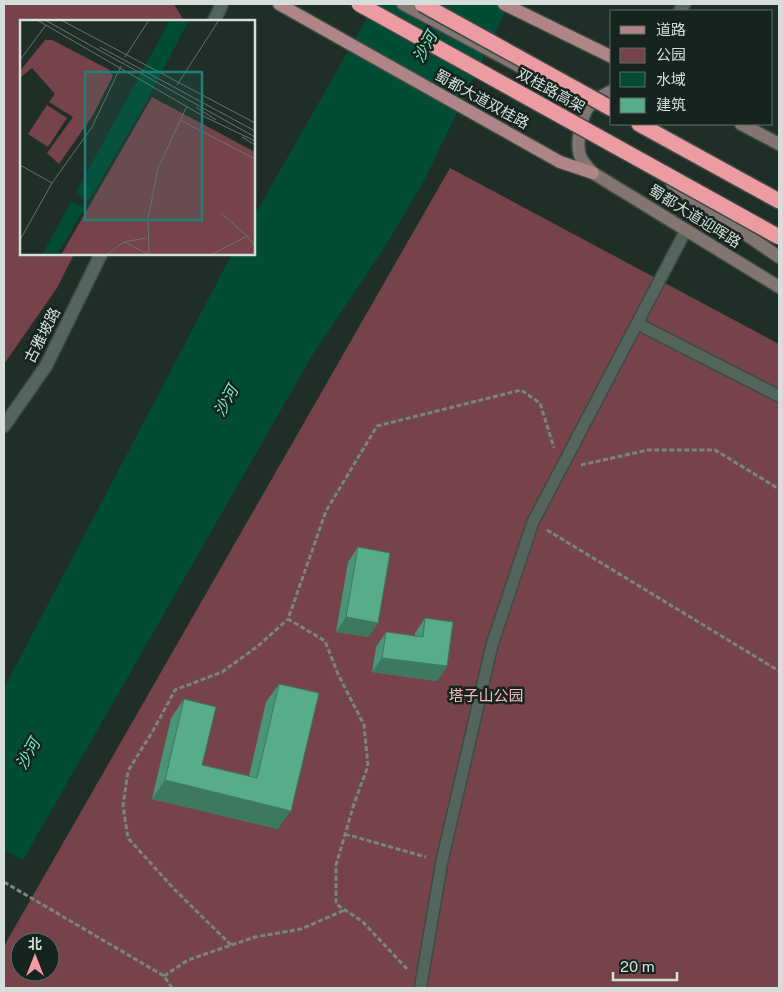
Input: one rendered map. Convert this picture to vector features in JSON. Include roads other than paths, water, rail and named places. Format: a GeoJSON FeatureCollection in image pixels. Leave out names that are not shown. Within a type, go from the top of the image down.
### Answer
{"type":"FeatureCollection","features":[{"type":"Feature","properties":{"kind":"highway","name":"双桂路高架"},"geometry":{"type":"LineString","coordinates":[[359,4],[779,237]]}},
{"type":"Feature","properties":{"kind":"highway","name":"双桂路高架"},"geometry":{"type":"LineString","coordinates":[[422,4],[610,108]]}},
{"type":"Feature","properties":{"kind":"highway"},"geometry":{"type":"LineString","coordinates":[[641,125],[779,201]]}},
{"type":"Feature","properties":{"kind":"main road","name":"蜀都大道双桂路"},"geometry":{"type":"LineString","coordinates":[[279,4],[560,162],[593,173]]}},
{"type":"Feature","properties":{"kind":"main road"},"geometry":{"type":"LineString","coordinates":[[504,4],[609,55]]}},
{"type":"Feature","properties":{"kind":"street"},"geometry":{"type":"LineString","coordinates":[[214,20],[222,4]]}},
{"type":"Feature","properties":{"kind":"street"},"geometry":{"type":"LineString","coordinates":[[403,4],[550,83],[578,89],[597,90],[610,85]]}},
{"type":"Feature","properties":{"kind":"street"},"geometry":{"type":"LineString","coordinates":[[593,173],[580,157],[579,136],[583,118],[589,106],[610,92]]}},
{"type":"Feature","properties":{"kind":"street"},"geometry":{"type":"LineString","coordinates":[[744,125],[779,144]]}},
{"type":"Feature","properties":{"kind":"street"},"geometry":{"type":"LineString","coordinates":[[612,144],[779,257]]}},
{"type":"Feature","properties":{"kind":"street","name":"蜀都大道迎晖路"},"geometry":{"type":"LineString","coordinates":[[593,173],[779,288]]}},
{"type":"Feature","properties":{"kind":"street","name":"古雅坡路"},"geometry":{"type":"LineString","coordinates":[[4,426],[46,366],[101,255]]}},
{"type":"Feature","properties":{"kind":"lane"},"geometry":{"type":"LineString","coordinates":[[421,986],[442,861],[492,646],[533,522],[686,230]]}},
{"type":"Feature","properties":{"kind":"lane"},"geometry":{"type":"LineString","coordinates":[[638,324],[779,396]]}},
{"type":"Feature","properties":{"kind":"water","name":"沙河"},"geometry":{"type":"Polygon","coordinates":[[[375,4],[509,4],[426,177],[388,242],[313,354],[4,893],[4,688],[231,255],[255,255],[255,214],[375,4]]]}},
{"type":"Feature","properties":{"kind":"park label","name":"塔子山公园"},"geometry":{"type":"Point","coordinates":[486,695]}}]}
